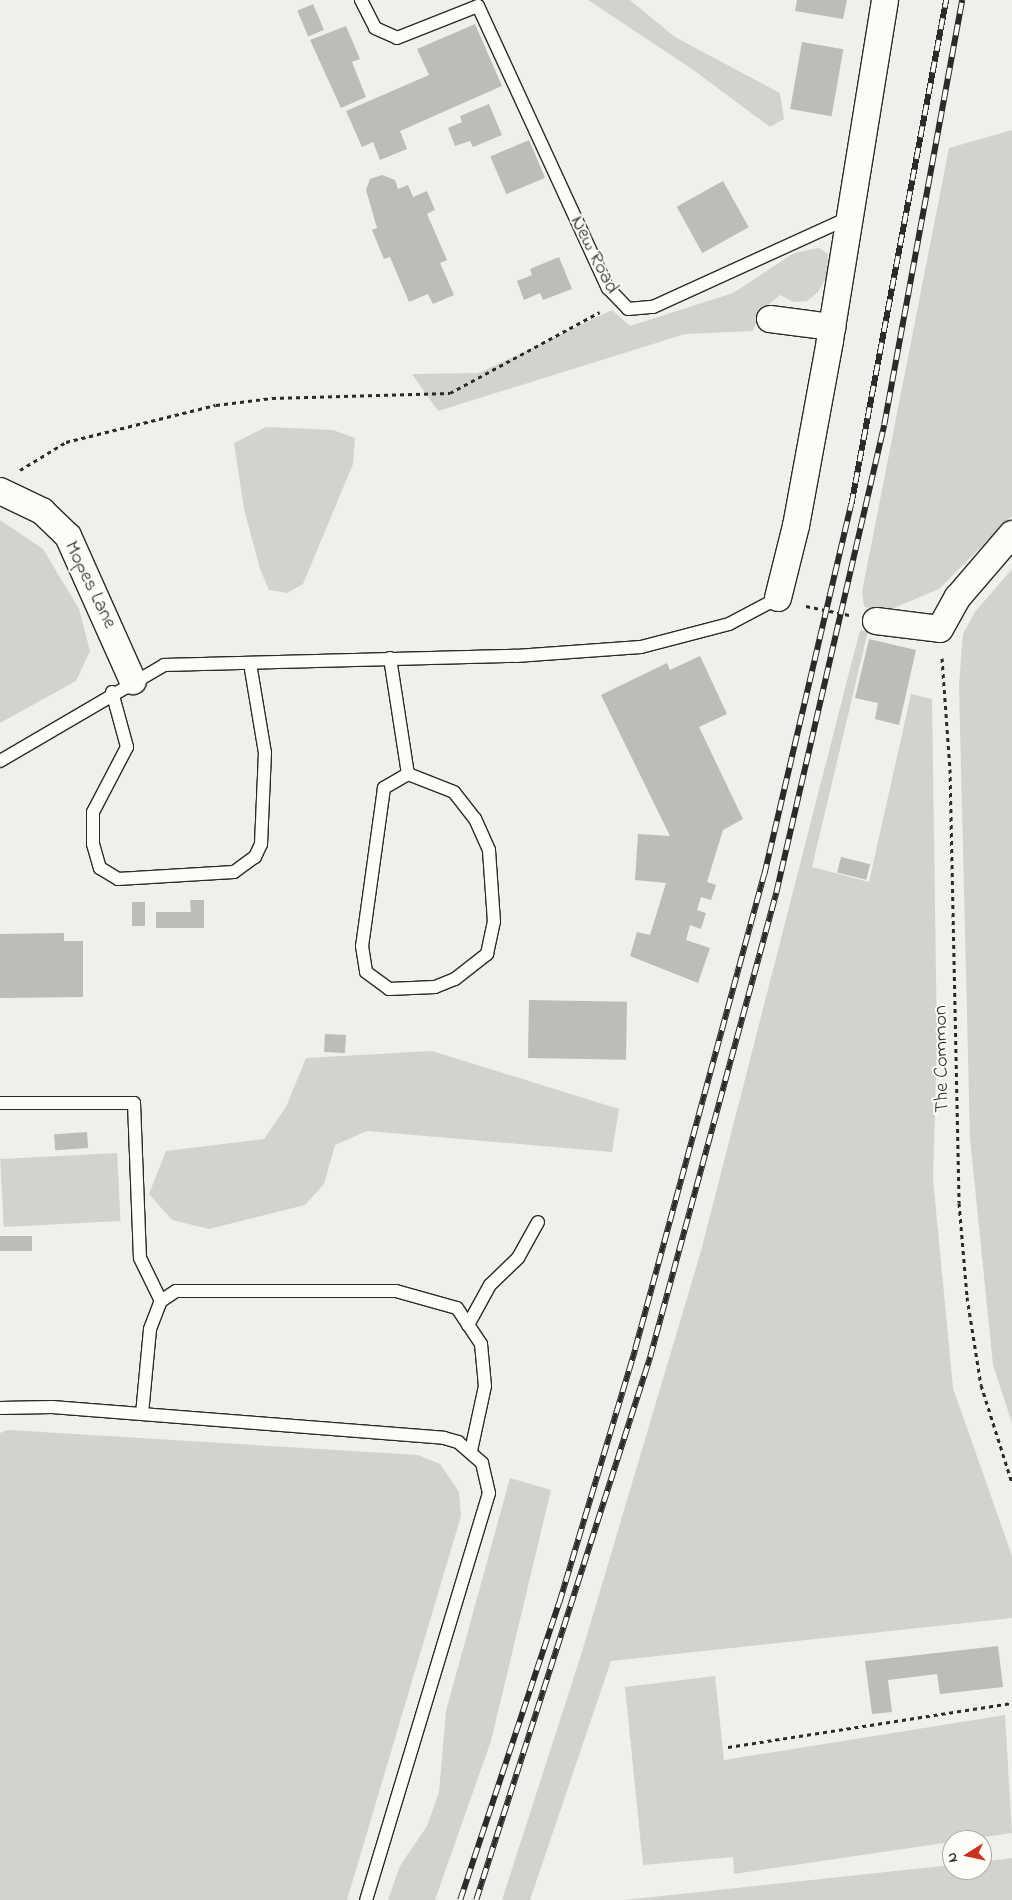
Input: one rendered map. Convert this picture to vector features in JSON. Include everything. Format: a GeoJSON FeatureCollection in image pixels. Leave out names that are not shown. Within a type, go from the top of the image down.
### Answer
{"type":"FeatureCollection","features":[{"type":"Feature","properties":{"kind":"street"},"geometry":{"type":"LineString","coordinates":[[788,601],[796,526],[832,327],[848,218],[885,0]]}},
{"type":"Feature","properties":{"kind":"street"},"geometry":{"type":"LineString","coordinates":[[770,318],[832,327]]}},
{"type":"Feature","properties":{"kind":"street","name":"Mopes Lane"},"geometry":{"type":"LineString","coordinates":[[7,482],[68,536],[123,687]]}},
{"type":"Feature","properties":{"kind":"street"},"geometry":{"type":"LineString","coordinates":[[876,621],[940,629],[958,597],[1012,534]]}},
{"type":"Feature","properties":{"kind":"lane","name":"New Road"},"geometry":{"type":"LineString","coordinates":[[361,0],[375,28],[397,38],[478,6],[608,288],[618,302],[634,311],[653,307],[848,218]]}},
{"type":"Feature","properties":{"kind":"lane"},"geometry":{"type":"LineString","coordinates":[[0,761],[123,687],[164,666],[390,658],[516,656],[642,647],[729,624],[788,601]]}},
{"type":"Feature","properties":{"kind":"lane"},"geometry":{"type":"LineString","coordinates":[[390,658],[408,774]]}},
{"type":"Feature","properties":{"kind":"lane"},"geometry":{"type":"LineString","coordinates":[[123,687],[127,747],[93,812],[93,844],[100,868],[118,878],[234,872],[255,858],[261,844],[265,753],[250,663]]}},
{"type":"Feature","properties":{"kind":"lane"},"geometry":{"type":"LineString","coordinates":[[408,774],[454,792],[475,819],[489,850],[494,922],[488,954],[455,979],[435,987],[389,989],[366,972],[362,946],[384,788],[408,774]]}},
{"type":"Feature","properties":{"kind":"lane"},"geometry":{"type":"LineString","coordinates":[[0,1103],[134,1103],[140,1258],[161,1300]]}},
{"type":"Feature","properties":{"kind":"lane"},"geometry":{"type":"LineString","coordinates":[[468,1325],[490,1285],[518,1258],[538,1222]]}},
{"type":"Feature","properties":{"kind":"lane"},"geometry":{"type":"LineString","coordinates":[[142,1414],[150,1329],[161,1300],[176,1291],[396,1291],[457,1308],[481,1344],[485,1386],[471,1451]]}},
{"type":"Feature","properties":{"kind":"lane"},"geometry":{"type":"LineString","coordinates":[[0,1408],[142,1414],[444,1438],[471,1451],[488,1477],[489,1493],[366,1900]]}},
{"type":"Feature","properties":{"kind":"path"},"geometry":{"type":"LineString","coordinates":[[7,482],[66,442],[216,405],[450,393],[618,302]]}},
{"type":"Feature","properties":{"kind":"path"},"geometry":{"type":"LineString","coordinates":[[788,601],[876,621]]}},
{"type":"Feature","properties":{"kind":"path","name":"The Common"},"geometry":{"type":"LineString","coordinates":[[940,629],[950,769],[959,1203],[966,1288],[981,1385],[1012,1483]]}},
{"type":"Feature","properties":{"kind":"path"},"geometry":{"type":"LineString","coordinates":[[728,1748],[1012,1703]]}},
{"type":"Feature","properties":{"kind":"shaded area"},"geometry":{"type":"Polygon","coordinates":[[[588,0],[630,0],[675,37],[780,93],[784,119],[770,127],[692,69],[588,0]]]}},
{"type":"Feature","properties":{"kind":"shaded area"},"geometry":{"type":"Polygon","coordinates":[[[1012,130],[1012,516],[939,589],[877,615],[864,606],[862,592],[949,148],[1012,130]]]}},
{"type":"Feature","properties":{"kind":"shaded area"},"geometry":{"type":"Polygon","coordinates":[[[819,248],[828,254],[827,276],[818,292],[807,301],[793,302],[780,295],[760,312],[753,331],[685,334],[438,411],[412,374],[479,373],[612,310],[630,326],[733,293],[794,253],[819,248]]]}},
{"type":"Feature","properties":{"kind":"shaded area"},"geometry":{"type":"Polygon","coordinates":[[[266,427],[333,430],[355,438],[353,464],[303,584],[287,593],[269,590],[260,569],[244,509],[234,443],[266,427]]]}},
{"type":"Feature","properties":{"kind":"shaded area"},"geometry":{"type":"Polygon","coordinates":[[[0,520],[43,549],[79,609],[90,651],[76,681],[0,723],[0,520]]]}},
{"type":"Feature","properties":{"kind":"shaded area"},"geometry":{"type":"Polygon","coordinates":[[[1012,569],[1012,1423],[993,1365],[970,1138],[959,685],[963,634],[975,612],[1012,569]]]}},
{"type":"Feature","properties":{"kind":"shaded area"},"geometry":{"type":"Polygon","coordinates":[[[860,630],[868,631],[812,867],[869,882],[911,694],[932,699],[937,1044],[933,1179],[953,1388],[1012,1556],[1012,1618],[611,1661],[530,1900],[502,1900],[581,1655],[701,1251],[860,630]]]}},
{"type":"Feature","properties":{"kind":"shaded area"},"geometry":{"type":"Polygon","coordinates":[[[432,1051],[619,1109],[612,1152],[367,1131],[335,1145],[324,1184],[305,1205],[209,1229],[172,1220],[149,1194],[166,1151],[264,1139],[286,1107],[306,1058],[432,1051]]]}},
{"type":"Feature","properties":{"kind":"shaded area"},"geometry":{"type":"Polygon","coordinates":[[[117,1153],[121,1221],[4,1227],[0,1159],[117,1153]]]}},
{"type":"Feature","properties":{"kind":"shaded area"},"geometry":{"type":"Polygon","coordinates":[[[8,1430],[418,1455],[440,1464],[459,1492],[461,1516],[347,1900],[0,1900],[0,1433],[8,1430]]]}},
{"type":"Feature","properties":{"kind":"shaded area"},"geometry":{"type":"Polygon","coordinates":[[[510,1478],[551,1490],[491,1741],[435,1900],[388,1900],[400,1866],[427,1826],[439,1792],[446,1711],[510,1478]]]}},
{"type":"Feature","properties":{"kind":"shaded area"},"geometry":{"type":"Polygon","coordinates":[[[715,1676],[724,1760],[1005,1715],[1012,1833],[992,1836],[992,1830],[942,1830],[942,1843],[734,1874],[733,1857],[643,1865],[625,1687],[715,1676]]]}},
{"type":"Feature","properties":{"kind":"shaded area"},"geometry":{"type":"Polygon","coordinates":[[[1012,1858],[1012,1900],[625,1900],[942,1866],[942,1880],[992,1880],[992,1861],[1012,1858]]]}},
{"type":"Feature","properties":{"kind":"building"},"geometry":{"type":"Polygon","coordinates":[[[797,0],[847,0],[843,19],[795,11],[797,0]]]}},
{"type":"Feature","properties":{"kind":"building"},"geometry":{"type":"Polygon","coordinates":[[[313,4],[324,30],[308,36],[297,11],[313,4]]]}},
{"type":"Feature","properties":{"kind":"building"},"geometry":{"type":"Polygon","coordinates":[[[475,24],[502,86],[400,131],[407,149],[380,160],[373,142],[362,147],[346,111],[429,75],[417,49],[475,24]]]}},
{"type":"Feature","properties":{"kind":"building"},"geometry":{"type":"Polygon","coordinates":[[[346,26],[360,59],[352,62],[366,97],[341,108],[310,40],[346,26]]]}},
{"type":"Feature","properties":{"kind":"building"},"geometry":{"type":"Polygon","coordinates":[[[802,42],[843,49],[832,116],[790,109],[802,42]]]}},
{"type":"Feature","properties":{"kind":"building"},"geometry":{"type":"Polygon","coordinates":[[[489,104],[502,135],[473,147],[470,141],[455,146],[448,128],[462,122],[460,116],[489,104]]]}},
{"type":"Feature","properties":{"kind":"building"},"geometry":{"type":"Polygon","coordinates":[[[529,140],[545,178],[506,194],[490,156],[529,140]]]}},
{"type":"Feature","properties":{"kind":"building"},"geometry":{"type":"Polygon","coordinates":[[[382,175],[395,180],[398,189],[408,185],[413,197],[427,191],[435,210],[427,214],[447,260],[440,263],[454,295],[433,304],[428,294],[409,302],[390,257],[384,259],[372,230],[377,228],[366,190],[370,179],[382,175]]]}},
{"type":"Feature","properties":{"kind":"building"},"geometry":{"type":"Polygon","coordinates":[[[723,181],[749,227],[702,253],[677,207],[723,181]]]}},
{"type":"Feature","properties":{"kind":"building"},"geometry":{"type":"Polygon","coordinates":[[[559,257],[572,289],[543,300],[540,293],[524,300],[517,281],[532,275],[530,269],[559,257]]]}},
{"type":"Feature","properties":{"kind":"building"},"geometry":{"type":"Polygon","coordinates":[[[869,639],[916,650],[899,725],[875,719],[878,703],[855,698],[869,639]]]}},
{"type":"Feature","properties":{"kind":"building"},"geometry":{"type":"Polygon","coordinates":[[[700,656],[727,714],[699,727],[743,819],[723,830],[707,882],[716,885],[711,900],[701,897],[697,910],[706,913],[701,929],[690,925],[686,940],[710,948],[698,983],[630,956],[637,932],[650,935],[666,883],[635,880],[638,834],[670,836],[601,695],[667,663],[670,670],[700,656]]]}},
{"type":"Feature","properties":{"kind":"building"},"geometry":{"type":"Polygon","coordinates":[[[841,857],[870,864],[866,880],[837,873],[841,857]]]}},
{"type":"Feature","properties":{"kind":"building"},"geometry":{"type":"Polygon","coordinates":[[[190,900],[204,900],[204,928],[156,928],[156,912],[191,912],[190,900]]]}},
{"type":"Feature","properties":{"kind":"building"},"geometry":{"type":"Polygon","coordinates":[[[132,902],[145,902],[145,926],[132,926],[132,902]]]}},
{"type":"Feature","properties":{"kind":"building"},"geometry":{"type":"Polygon","coordinates":[[[64,933],[64,941],[83,941],[83,997],[0,998],[0,934],[64,933]]]}},
{"type":"Feature","properties":{"kind":"building"},"geometry":{"type":"Polygon","coordinates":[[[529,1000],[627,1002],[626,1060],[528,1058],[529,1000]]]}},
{"type":"Feature","properties":{"kind":"building"},"geometry":{"type":"Polygon","coordinates":[[[325,1034],[346,1035],[345,1053],[324,1052],[325,1034]]]}},
{"type":"Feature","properties":{"kind":"building"},"geometry":{"type":"Polygon","coordinates":[[[87,1132],[88,1148],[55,1150],[54,1134],[87,1132]]]}},
{"type":"Feature","properties":{"kind":"building"},"geometry":{"type":"Polygon","coordinates":[[[0,1236],[32,1236],[32,1251],[0,1251],[0,1236]]]}},
{"type":"Feature","properties":{"kind":"building"},"geometry":{"type":"Polygon","coordinates":[[[998,1646],[1003,1687],[940,1694],[937,1674],[888,1680],[892,1712],[872,1714],[865,1661],[998,1646]]]}},
{"type":"Feature","properties":{"kind":"railway"},"geometry":{"type":"LineString","coordinates":[[460,1900],[559,1603],[635,1349],[764,875],[851,505],[946,0]]}},
{"type":"Feature","properties":{"kind":"railway"},"geometry":{"type":"LineString","coordinates":[[476,1900],[650,1357],[776,893],[884,425],[962,0]]}}]}
